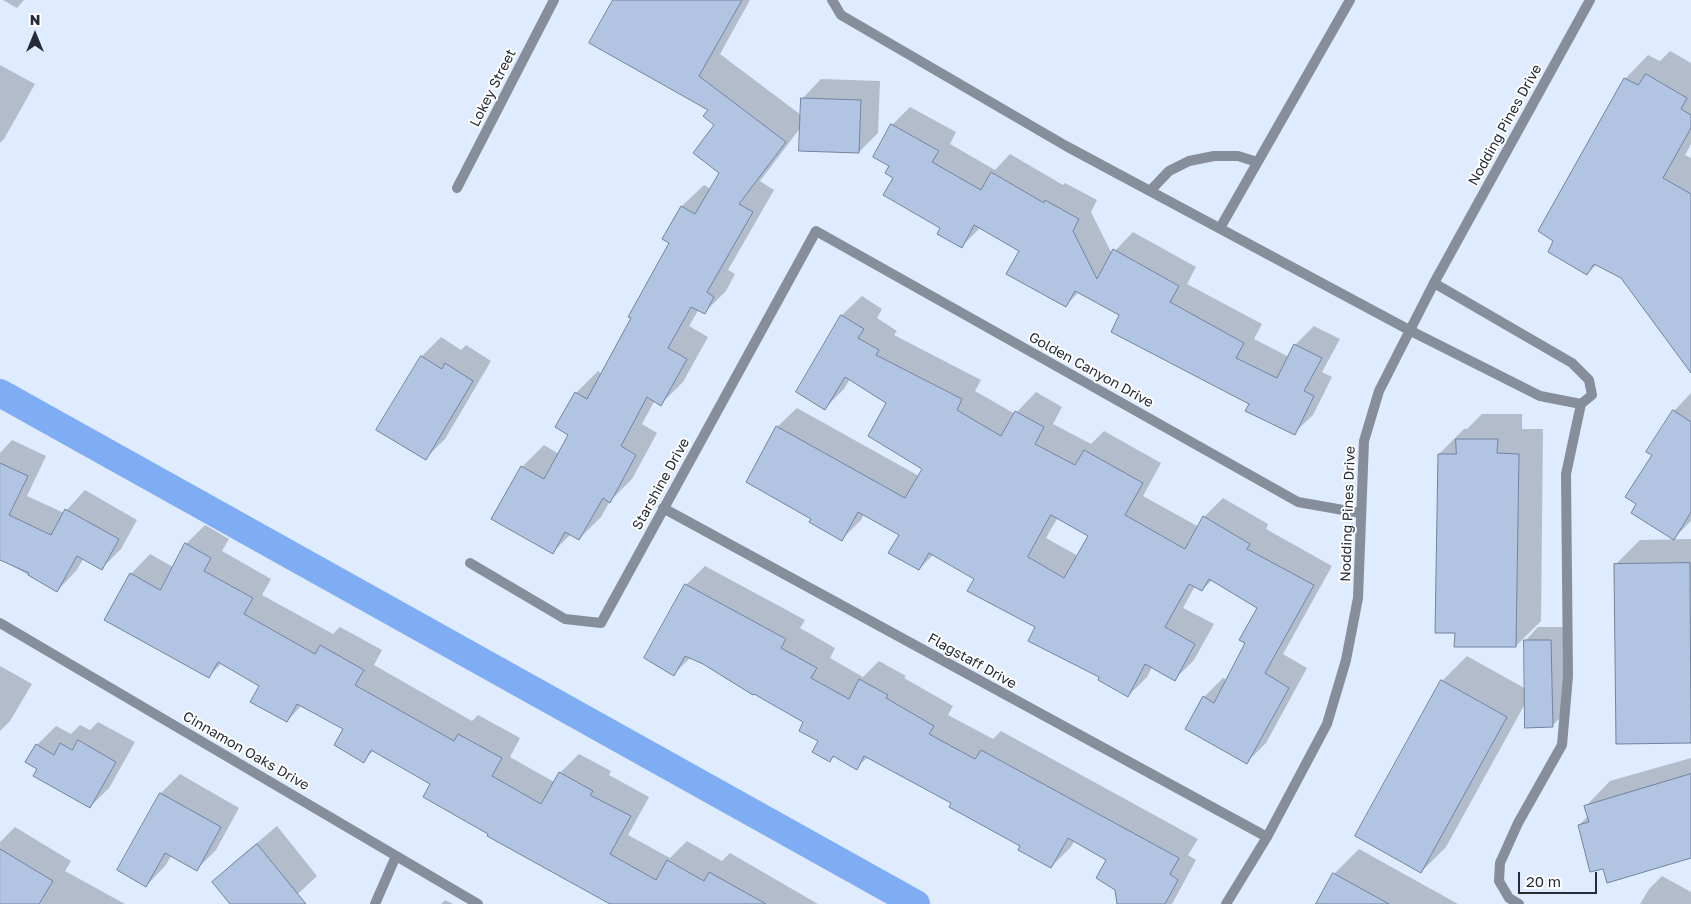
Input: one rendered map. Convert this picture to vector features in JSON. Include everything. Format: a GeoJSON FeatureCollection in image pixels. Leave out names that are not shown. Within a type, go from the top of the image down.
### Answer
{"type":"FeatureCollection","features":[{"type":"Feature","properties":{"kind":"street","name":"Lokey Street"},"geometry":{"type":"LineString","coordinates":[[457,188],[554,0]]}},
{"type":"Feature","properties":{"kind":"street"},"geometry":{"type":"LineString","coordinates":[[832,0],[840,14],[1066,146],[1411,331],[1540,396],[1581,404]]}},
{"type":"Feature","properties":{"kind":"street"},"geometry":{"type":"LineString","coordinates":[[1220,228],[1350,0]]}},
{"type":"Feature","properties":{"kind":"street","name":"Nodding Pines Drive"},"geometry":{"type":"LineString","coordinates":[[1226,904],[1267,837],[1327,724],[1346,660],[1358,598],[1364,440],[1379,391],[1434,283],[1590,0]]}},
{"type":"Feature","properties":{"kind":"street"},"geometry":{"type":"LineString","coordinates":[[1150,191],[1169,171],[1189,161],[1214,156],[1238,156],[1257,162]]}},
{"type":"Feature","properties":{"kind":"street","name":"Starshine Drive"},"geometry":{"type":"LineString","coordinates":[[470,563],[565,619],[601,623],[816,231]]}},
{"type":"Feature","properties":{"kind":"street","name":"Golden Canyon Drive"},"geometry":{"type":"LineString","coordinates":[[816,231],[1298,502],[1360,513]]}},
{"type":"Feature","properties":{"kind":"street"},"geometry":{"type":"LineString","coordinates":[[1434,283],[1572,363],[1589,380],[1592,395],[1581,404],[1566,474],[1568,676],[1562,745],[1518,823],[1500,863],[1499,880],[1509,898],[1519,904]]}},
{"type":"Feature","properties":{"kind":"street","name":"Flagstaff Drive"},"geometry":{"type":"LineString","coordinates":[[663,508],[1267,837]]}},
{"type":"Feature","properties":{"kind":"street","name":"Cinnamon Oaks Drive"},"geometry":{"type":"LineString","coordinates":[[0,623],[478,904]]}},
{"type":"Feature","properties":{"kind":"street"},"geometry":{"type":"LineString","coordinates":[[374,904],[396,856]]}},
{"type":"Feature","properties":{"kind":"building"},"geometry":{"type":"Polygon","coordinates":[[[613,0],[742,0],[699,76],[786,142],[739,204],[753,212],[707,292],[714,297],[705,314],[691,307],[668,348],[687,359],[661,406],[647,397],[621,446],[636,455],[610,503],[603,498],[579,540],[565,532],[553,554],[491,519],[521,466],[544,479],[568,435],[555,427],[575,392],[587,399],[631,318],[628,317],[669,243],[662,239],[681,206],[695,214],[719,173],[693,153],[714,125],[703,116],[708,110],[589,43],[613,0]]]}},
{"type":"Feature","properties":{"kind":"building"},"geometry":{"type":"Polygon","coordinates":[[[1646,74],[1687,98],[1681,109],[1691,115],[1691,128],[1663,178],[1691,194],[1691,373],[1621,278],[1594,264],[1587,275],[1548,252],[1553,241],[1538,231],[1624,78],[1638,85],[1646,74]]]}},
{"type":"Feature","properties":{"kind":"building"},"geometry":{"type":"Polygon","coordinates":[[[801,98],[861,100],[859,153],[799,151],[801,98]]]}},
{"type":"Feature","properties":{"kind":"building"},"geometry":{"type":"Polygon","coordinates":[[[891,124],[939,151],[932,162],[981,190],[991,172],[1044,203],[1045,200],[1079,219],[1073,231],[1097,279],[1113,249],[1179,286],[1170,302],[1244,343],[1236,358],[1277,378],[1294,344],[1322,358],[1304,391],[1314,396],[1295,435],[1245,411],[1249,404],[1111,332],[1119,315],[1075,291],[1066,307],[1006,274],[1019,251],[974,225],[962,248],[937,234],[940,228],[883,195],[893,178],[885,173],[889,166],[873,157],[891,124]]]}},
{"type":"Feature","properties":{"kind":"building"},"geometry":{"type":"Polygon","coordinates":[[[841,315],[864,329],[858,338],[879,350],[876,355],[962,399],[957,410],[1001,436],[1015,411],[1044,427],[1035,444],[1075,465],[1084,450],[1143,483],[1125,515],[1185,549],[1203,516],[1250,544],[1247,549],[1314,585],[1265,673],[1289,688],[1247,764],[1185,729],[1203,696],[1214,703],[1245,643],[1239,640],[1257,608],[1209,579],[1202,591],[1189,584],[1165,627],[1195,644],[1175,681],[1145,664],[1128,697],[1098,680],[1099,677],[1028,641],[1035,627],[967,591],[974,579],[929,553],[919,570],[888,553],[899,535],[858,512],[842,541],[809,522],[811,519],[746,482],[776,426],[905,498],[922,469],[868,436],[886,403],[845,377],[825,410],[796,392],[841,315]],[[1051,515],[1028,557],[1064,578],[1088,536],[1051,515]]]}},
{"type":"Feature","properties":{"kind":"building"},"geometry":{"type":"Polygon","coordinates":[[[421,356],[442,369],[445,363],[473,381],[426,460],[376,430],[421,356]]]}},
{"type":"Feature","properties":{"kind":"building"},"geometry":{"type":"Polygon","coordinates":[[[1673,410],[1691,422],[1691,512],[1674,540],[1631,513],[1636,504],[1625,497],[1652,455],[1646,452],[1673,410]]]}},
{"type":"Feature","properties":{"kind":"building"},"geometry":{"type":"Polygon","coordinates":[[[1456,439],[1498,439],[1497,453],[1519,454],[1516,647],[1454,647],[1455,633],[1435,633],[1438,454],[1456,454],[1456,439]]]}},
{"type":"Feature","properties":{"kind":"building"},"geometry":{"type":"Polygon","coordinates":[[[0,463],[28,476],[9,515],[51,535],[65,509],[119,539],[102,570],[77,556],[57,592],[28,575],[29,573],[0,560],[0,463]]]}},
{"type":"Feature","properties":{"kind":"building"},"geometry":{"type":"Polygon","coordinates":[[[185,543],[211,558],[204,571],[253,598],[244,614],[315,654],[320,645],[364,670],[355,685],[454,741],[458,734],[502,758],[492,776],[541,804],[559,772],[593,791],[590,795],[631,816],[610,854],[656,880],[667,860],[704,881],[709,872],[766,904],[610,904],[487,836],[488,834],[423,797],[430,784],[371,750],[364,763],[334,745],[343,729],[297,704],[287,722],[250,702],[259,686],[218,662],[209,678],[104,620],[130,573],[160,590],[185,543]]]}},
{"type":"Feature","properties":{"kind":"building"},"geometry":{"type":"Polygon","coordinates":[[[1690,563],[1691,743],[1616,744],[1614,564],[1690,563]]]}},
{"type":"Feature","properties":{"kind":"building"},"geometry":{"type":"Polygon","coordinates":[[[685,584],[786,639],[781,648],[817,668],[811,678],[849,699],[859,679],[888,695],[886,698],[934,726],[929,734],[975,759],[981,750],[1179,858],[1170,874],[1178,880],[1165,904],[1117,904],[1115,890],[1096,878],[1106,860],[1068,838],[1051,868],[1018,850],[1020,846],[949,807],[951,803],[864,756],[857,770],[833,756],[830,762],[812,752],[818,741],[799,731],[803,722],[753,695],[703,664],[685,656],[674,676],[644,658],[685,584]]]}},
{"type":"Feature","properties":{"kind":"building"},"geometry":{"type":"Polygon","coordinates":[[[1524,640],[1551,640],[1553,727],[1525,728],[1524,640]]]}},
{"type":"Feature","properties":{"kind":"building"},"geometry":{"type":"Polygon","coordinates":[[[1441,680],[1507,717],[1421,873],[1355,836],[1441,680]]]}},
{"type":"Feature","properties":{"kind":"building"},"geometry":{"type":"Polygon","coordinates":[[[78,740],[116,762],[90,808],[33,776],[37,769],[25,762],[36,744],[54,755],[60,743],[72,750],[78,740]]]}},
{"type":"Feature","properties":{"kind":"building"},"geometry":{"type":"Polygon","coordinates":[[[1691,774],[1691,858],[1607,883],[1603,869],[1590,872],[1578,825],[1589,822],[1584,806],[1691,774]]]}},
{"type":"Feature","properties":{"kind":"building"},"geometry":{"type":"Polygon","coordinates":[[[160,793],[221,827],[197,871],[165,853],[146,887],[117,870],[160,793]]]}},
{"type":"Feature","properties":{"kind":"building"},"geometry":{"type":"Polygon","coordinates":[[[257,844],[306,904],[230,904],[212,882],[257,844]]]}},
{"type":"Feature","properties":{"kind":"building"},"geometry":{"type":"Polygon","coordinates":[[[0,849],[53,881],[39,904],[0,904],[0,849]]]}},
{"type":"Feature","properties":{"kind":"building"},"geometry":{"type":"Polygon","coordinates":[[[1333,873],[1389,904],[1316,904],[1333,873]]]}},
{"type":"Feature","properties":{"kind":"waterway"},"geometry":{"type":"LineString","coordinates":[[0,393],[916,904]]}}]}
